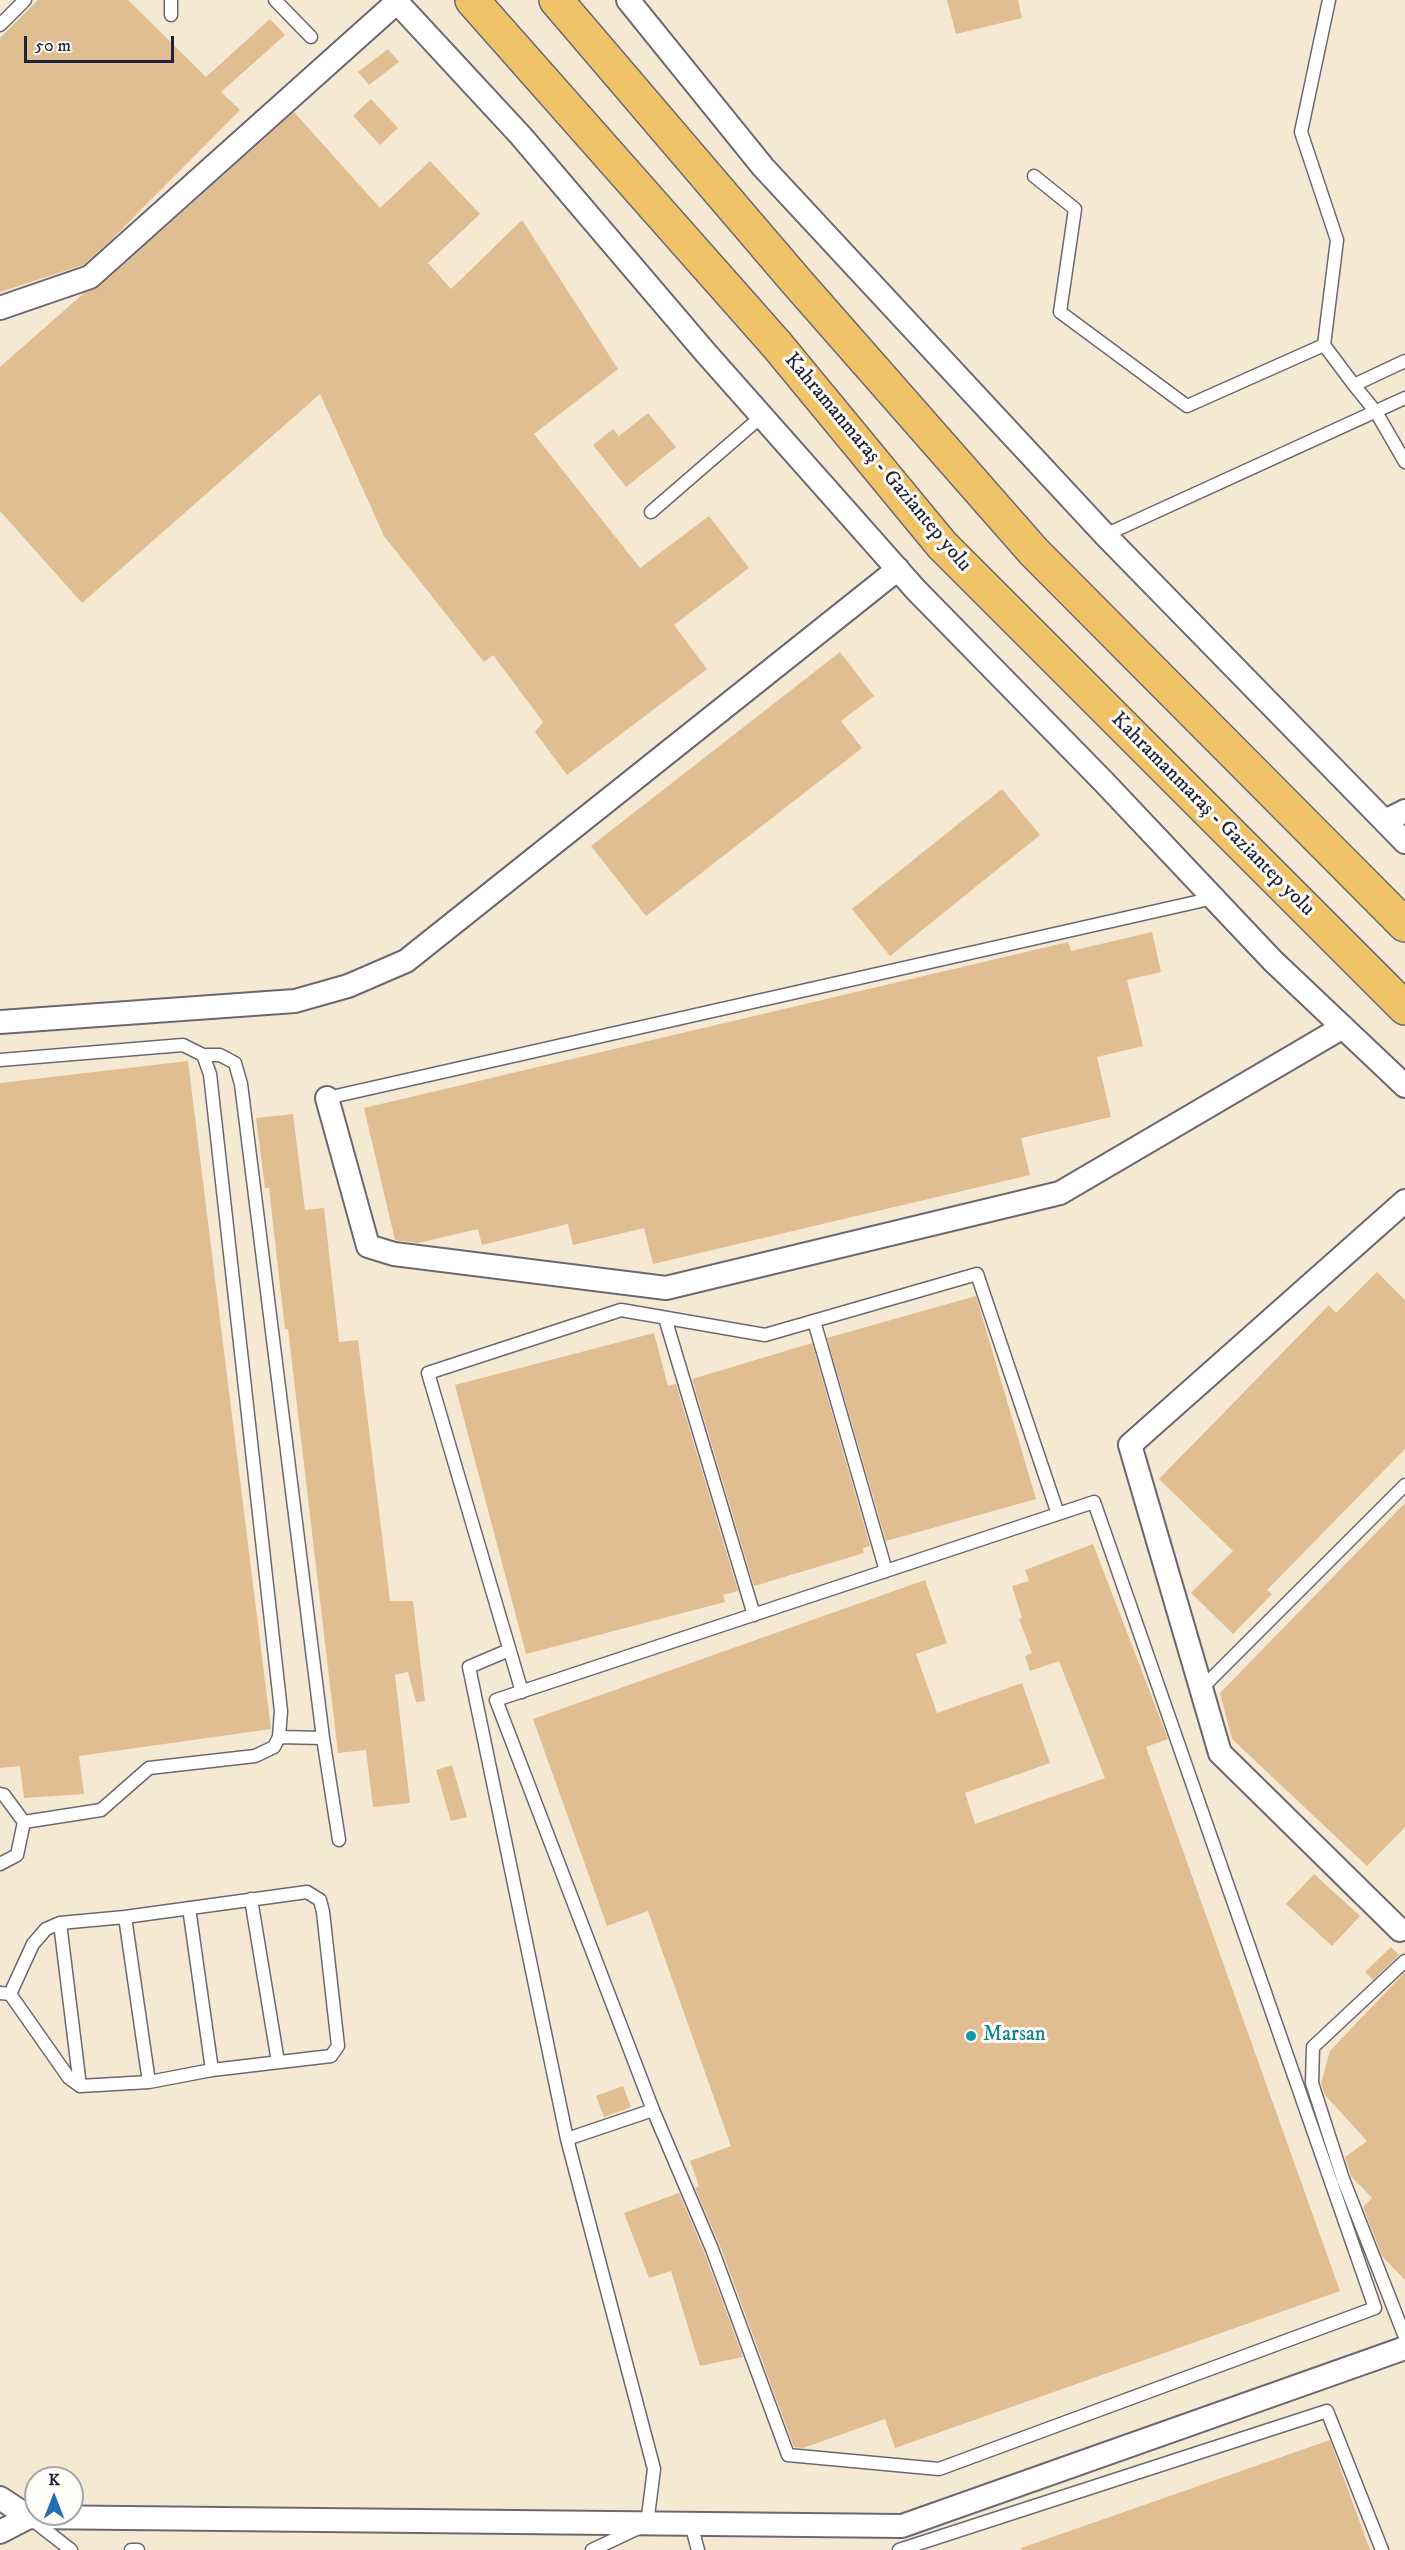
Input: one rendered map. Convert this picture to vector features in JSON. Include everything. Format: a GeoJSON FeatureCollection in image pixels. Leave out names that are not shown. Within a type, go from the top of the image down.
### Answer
{"type":"FeatureCollection","features":[{"type":"Feature","properties":{"kind":"highway","name":"Kahramanmaraş - Gaziantep yolu"},"geometry":{"type":"LineString","coordinates":[[472,0],[777,345],[942,544],[1405,1008]]}},
{"type":"Feature","properties":{"kind":"highway"},"geometry":{"type":"LineString","coordinates":[[556,0],[796,281],[1034,552],[1405,925]]}},
{"type":"Feature","properties":{"kind":"street"},"geometry":{"type":"LineString","coordinates":[[628,0],[763,166],[1105,535],[1395,816],[1405,842]]}},
{"type":"Feature","properties":{"kind":"street"},"geometry":{"type":"LineString","coordinates":[[0,308],[90,277],[396,1],[521,136],[762,416],[898,569],[1273,961],[1405,1086]]}},
{"type":"Feature","properties":{"kind":"street"},"geometry":{"type":"LineString","coordinates":[[0,1022],[295,1001],[348,987],[406,961],[898,569]]}},
{"type":"Feature","properties":{"kind":"street"},"geometry":{"type":"LineString","coordinates":[[327,1098],[368,1246],[394,1254],[666,1288],[1060,1193],[1343,1027]]}},
{"type":"Feature","properties":{"kind":"street"},"geometry":{"type":"LineString","coordinates":[[1403,1928],[1220,1753],[1130,1445],[1404,1204]]}},
{"type":"Feature","properties":{"kind":"street"},"geometry":{"type":"LineString","coordinates":[[84,2518],[902,2526],[1405,2348]]}},
{"type":"Feature","properties":{"kind":"street"},"geometry":{"type":"LineString","coordinates":[[0,2498],[24,2514]]}},
{"type":"Feature","properties":{"kind":"street"},"geometry":{"type":"LineString","coordinates":[[0,2532],[24,2520]]}},
{"type":"Feature","properties":{"kind":"lane"},"geometry":{"type":"LineString","coordinates":[[0,25],[25,0]]}},
{"type":"Feature","properties":{"kind":"lane"},"geometry":{"type":"LineString","coordinates":[[171,0],[171,15]]}},
{"type":"Feature","properties":{"kind":"lane"},"geometry":{"type":"LineString","coordinates":[[275,0],[311,37]]}},
{"type":"Feature","properties":{"kind":"lane"},"geometry":{"type":"LineString","coordinates":[[1329,0],[1301,132],[1337,240],[1324,345],[1376,412],[1405,462]]}},
{"type":"Feature","properties":{"kind":"lane"},"geometry":{"type":"LineString","coordinates":[[1034,176],[1075,209],[1060,312],[1187,406],[1324,345]]}},
{"type":"Feature","properties":{"kind":"lane"},"geometry":{"type":"LineString","coordinates":[[1354,385],[1405,361]]}},
{"type":"Feature","properties":{"kind":"lane"},"geometry":{"type":"LineString","coordinates":[[1105,535],[1405,398]]}},
{"type":"Feature","properties":{"kind":"lane"},"geometry":{"type":"LineString","coordinates":[[651,512],[762,416]]}},
{"type":"Feature","properties":{"kind":"lane"},"geometry":{"type":"LineString","coordinates":[[327,1098],[1214,898]]}},
{"type":"Feature","properties":{"kind":"lane"},"geometry":{"type":"LineString","coordinates":[[0,1060],[183,1045],[203,1055],[220,1055],[235,1063],[241,1084],[323,1738],[339,1840]]}},
{"type":"Feature","properties":{"kind":"lane"},"geometry":{"type":"LineString","coordinates":[[24,1822],[102,1810],[149,1767],[255,1756],[274,1747],[279,1737],[281,1711],[212,1086],[203,1055]]}},
{"type":"Feature","properties":{"kind":"lane"},"geometry":{"type":"LineString","coordinates":[[522,1692],[428,1373],[621,1310],[765,1335],[977,1274],[1058,1514]]}},
{"type":"Feature","properties":{"kind":"lane"},"geometry":{"type":"LineString","coordinates":[[665,1318],[754,1615]]}},
{"type":"Feature","properties":{"kind":"lane"},"geometry":{"type":"LineString","coordinates":[[814,1321],[886,1571]]}},
{"type":"Feature","properties":{"kind":"lane"},"geometry":{"type":"LineString","coordinates":[[1201,1689],[1405,1485]]}},
{"type":"Feature","properties":{"kind":"lane"},"geometry":{"type":"LineString","coordinates":[[1094,1502],[1375,2308],[939,2469],[788,2455],[712,2249],[653,2110],[496,1700],[886,1571],[1094,1502]]}},
{"type":"Feature","properties":{"kind":"lane"},"geometry":{"type":"LineString","coordinates":[[509,1650],[468,1667],[567,2139],[654,2469],[647,2524],[592,2550]]}},
{"type":"Feature","properties":{"kind":"lane"},"geometry":{"type":"LineString","coordinates":[[279,1737],[323,1738]]}},
{"type":"Feature","properties":{"kind":"lane"},"geometry":{"type":"LineString","coordinates":[[0,1794],[4,1795],[24,1822],[18,1855],[0,1864]]}},
{"type":"Feature","properties":{"kind":"lane"},"geometry":{"type":"LineString","coordinates":[[307,1892],[320,1900],[338,2046],[331,2056],[212,2070],[149,2082],[80,2086],[69,2078],[5,1994],[33,1944],[46,1929],[60,1923],[125,1917],[252,1899],[307,1892]]}},
{"type":"Feature","properties":{"kind":"lane"},"geometry":{"type":"LineString","coordinates":[[252,1899],[278,2062]]}},
{"type":"Feature","properties":{"kind":"lane"},"geometry":{"type":"LineString","coordinates":[[189,1908],[212,2070]]}},
{"type":"Feature","properties":{"kind":"lane"},"geometry":{"type":"LineString","coordinates":[[125,1917],[149,2082]]}},
{"type":"Feature","properties":{"kind":"lane"},"geometry":{"type":"LineString","coordinates":[[60,1923],[80,2086]]}},
{"type":"Feature","properties":{"kind":"lane"},"geometry":{"type":"LineString","coordinates":[[1405,1961],[1313,2047],[1312,2083],[1343,2180],[1405,2337]]}},
{"type":"Feature","properties":{"kind":"lane"},"geometry":{"type":"LineString","coordinates":[[567,2139],[653,2110]]}},
{"type":"Feature","properties":{"kind":"lane"},"geometry":{"type":"LineString","coordinates":[[899,2550],[1327,2411],[1382,2550]]}},
{"type":"Feature","properties":{"kind":"lane"},"geometry":{"type":"LineString","coordinates":[[691,2524],[698,2550]]}},
{"type":"Feature","properties":{"kind":"lane"},"geometry":{"type":"LineString","coordinates":[[40,2526],[71,2550]]}},
{"type":"Feature","properties":{"kind":"lane"},"geometry":{"type":"LineString","coordinates":[[131,2550],[138,2550]]}},
{"type":"Feature","properties":{"kind":"building"},"geometry":{"type":"Polygon","coordinates":[[[38,0],[128,0],[206,77],[270,19],[285,35],[221,92],[240,110],[111,240],[83,265],[0,292],[0,38],[38,0]]]}},
{"type":"Feature","properties":{"kind":"building"},"geometry":{"type":"Polygon","coordinates":[[[947,0],[1018,0],[1022,18],[956,34],[947,0]]]}},
{"type":"Feature","properties":{"kind":"building"},"geometry":{"type":"Polygon","coordinates":[[[388,49],[399,62],[369,85],[358,72],[388,49]]]}},
{"type":"Feature","properties":{"kind":"building"},"geometry":{"type":"Polygon","coordinates":[[[371,99],[398,128],[380,145],[353,116],[371,99]]]}},
{"type":"Feature","properties":{"kind":"building"},"geometry":{"type":"Polygon","coordinates":[[[294,112],[380,208],[430,161],[480,214],[428,263],[451,289],[522,220],[618,369],[534,434],[640,568],[709,516],[749,568],[674,625],[707,669],[567,775],[535,732],[543,722],[493,655],[484,662],[384,536],[320,394],[82,603],[0,511],[0,367],[84,293],[99,287],[294,112]]]}},
{"type":"Feature","properties":{"kind":"building"},"geometry":{"type":"Polygon","coordinates":[[[648,413],[676,447],[626,487],[593,445],[613,429],[619,436],[648,413]]]}},
{"type":"Feature","properties":{"kind":"building"},"geometry":{"type":"Polygon","coordinates":[[[840,652],[874,696],[841,721],[862,748],[646,916],[591,846],[840,652]]]}},
{"type":"Feature","properties":{"kind":"building"},"geometry":{"type":"Polygon","coordinates":[[[1002,789],[1040,835],[890,956],[852,909],[1002,789]]]}},
{"type":"Feature","properties":{"kind":"building"},"geometry":{"type":"Polygon","coordinates":[[[1152,932],[1161,972],[1127,980],[1143,1046],[1097,1057],[1111,1117],[1021,1138],[1030,1175],[653,1264],[644,1228],[573,1245],[568,1224],[482,1245],[478,1229],[418,1243],[395,1240],[364,1108],[1068,942],[1071,951],[1152,932]]]}},
{"type":"Feature","properties":{"kind":"building"},"geometry":{"type":"Polygon","coordinates":[[[188,1061],[271,1729],[79,1756],[84,1794],[24,1798],[20,1766],[0,1768],[0,1083],[188,1061]]]}},
{"type":"Feature","properties":{"kind":"building"},"geometry":{"type":"Polygon","coordinates":[[[293,1114],[305,1210],[324,1208],[339,1342],[358,1340],[390,1601],[413,1601],[425,1701],[416,1702],[408,1672],[395,1675],[410,1803],[373,1807],[366,1750],[338,1753],[288,1329],[285,1329],[269,1188],[265,1188],[256,1118],[293,1114]]]}},
{"type":"Feature","properties":{"kind":"building"},"geometry":{"type":"Polygon","coordinates":[[[1377,1272],[1405,1300],[1405,1449],[1267,1590],[1272,1594],[1233,1634],[1191,1593],[1233,1551],[1159,1479],[1329,1305],[1336,1313],[1377,1272]]]}},
{"type":"Feature","properties":{"kind":"building"},"geometry":{"type":"Polygon","coordinates":[[[976,1296],[1036,1499],[886,1541],[827,1338],[976,1296]]]}},
{"type":"Feature","properties":{"kind":"building"},"geometry":{"type":"Polygon","coordinates":[[[654,1333],[668,1386],[676,1384],[738,1591],[723,1595],[725,1602],[526,1654],[455,1385],[654,1333]]]}},
{"type":"Feature","properties":{"kind":"building"},"geometry":{"type":"Polygon","coordinates":[[[812,1343],[870,1546],[863,1548],[864,1553],[754,1586],[692,1379],[812,1343]]]}},
{"type":"Feature","properties":{"kind":"building"},"geometry":{"type":"Polygon","coordinates":[[[1405,1503],[1405,1827],[1367,1866],[1232,1739],[1220,1693],[1405,1503]]]}},
{"type":"Feature","properties":{"kind":"building","name":"Marsan"},"geometry":{"type":"Polygon","coordinates":[[[1093,1544],[1168,1739],[1146,1747],[1340,2291],[895,2448],[885,2419],[803,2448],[794,2447],[720,2246],[695,2188],[699,2186],[690,2161],[731,2146],[648,1911],[607,1926],[533,1719],[925,1580],[947,1643],[916,1654],[937,1713],[1022,1683],[1050,1763],[965,1793],[975,1824],[1105,1778],[1059,1661],[1030,1671],[1025,1656],[1032,1653],[1019,1619],[1022,1618],[1012,1586],[1029,1581],[1025,1570],[1093,1544]]]}},
{"type":"Feature","properties":{"kind":"building"},"geometry":{"type":"Polygon","coordinates":[[[452,1765],[467,1817],[451,1821],[436,1770],[452,1765]]]}},
{"type":"Feature","properties":{"kind":"building"},"geometry":{"type":"Polygon","coordinates":[[[1314,1874],[1360,1916],[1332,1946],[1286,1904],[1314,1874]]]}},
{"type":"Feature","properties":{"kind":"building"},"geometry":{"type":"Polygon","coordinates":[[[1391,1947],[1399,1955],[1373,1980],[1365,1972],[1391,1947]]]}},
{"type":"Feature","properties":{"kind":"building"},"geometry":{"type":"Polygon","coordinates":[[[1405,1972],[1405,2280],[1382,2256],[1363,2207],[1372,2198],[1351,2176],[1345,2157],[1367,2141],[1325,2095],[1321,2083],[1330,2051],[1405,1972]]]}},
{"type":"Feature","properties":{"kind":"building"},"geometry":{"type":"Polygon","coordinates":[[[623,2086],[631,2107],[604,2117],[596,2096],[623,2086]]]}},
{"type":"Feature","properties":{"kind":"building"},"geometry":{"type":"Polygon","coordinates":[[[679,2193],[704,2252],[743,2357],[700,2366],[671,2271],[649,2278],[624,2213],[679,2193]]]}},
{"type":"Feature","properties":{"kind":"building"},"geometry":{"type":"Polygon","coordinates":[[[1330,2440],[1370,2550],[1022,2550],[1021,2548],[1330,2440]]]}},
{"type":"Feature","properties":{"kind":"place","name":"Marsan"},"geometry":{"type":"Point","coordinates":[971,2036]}}]}
